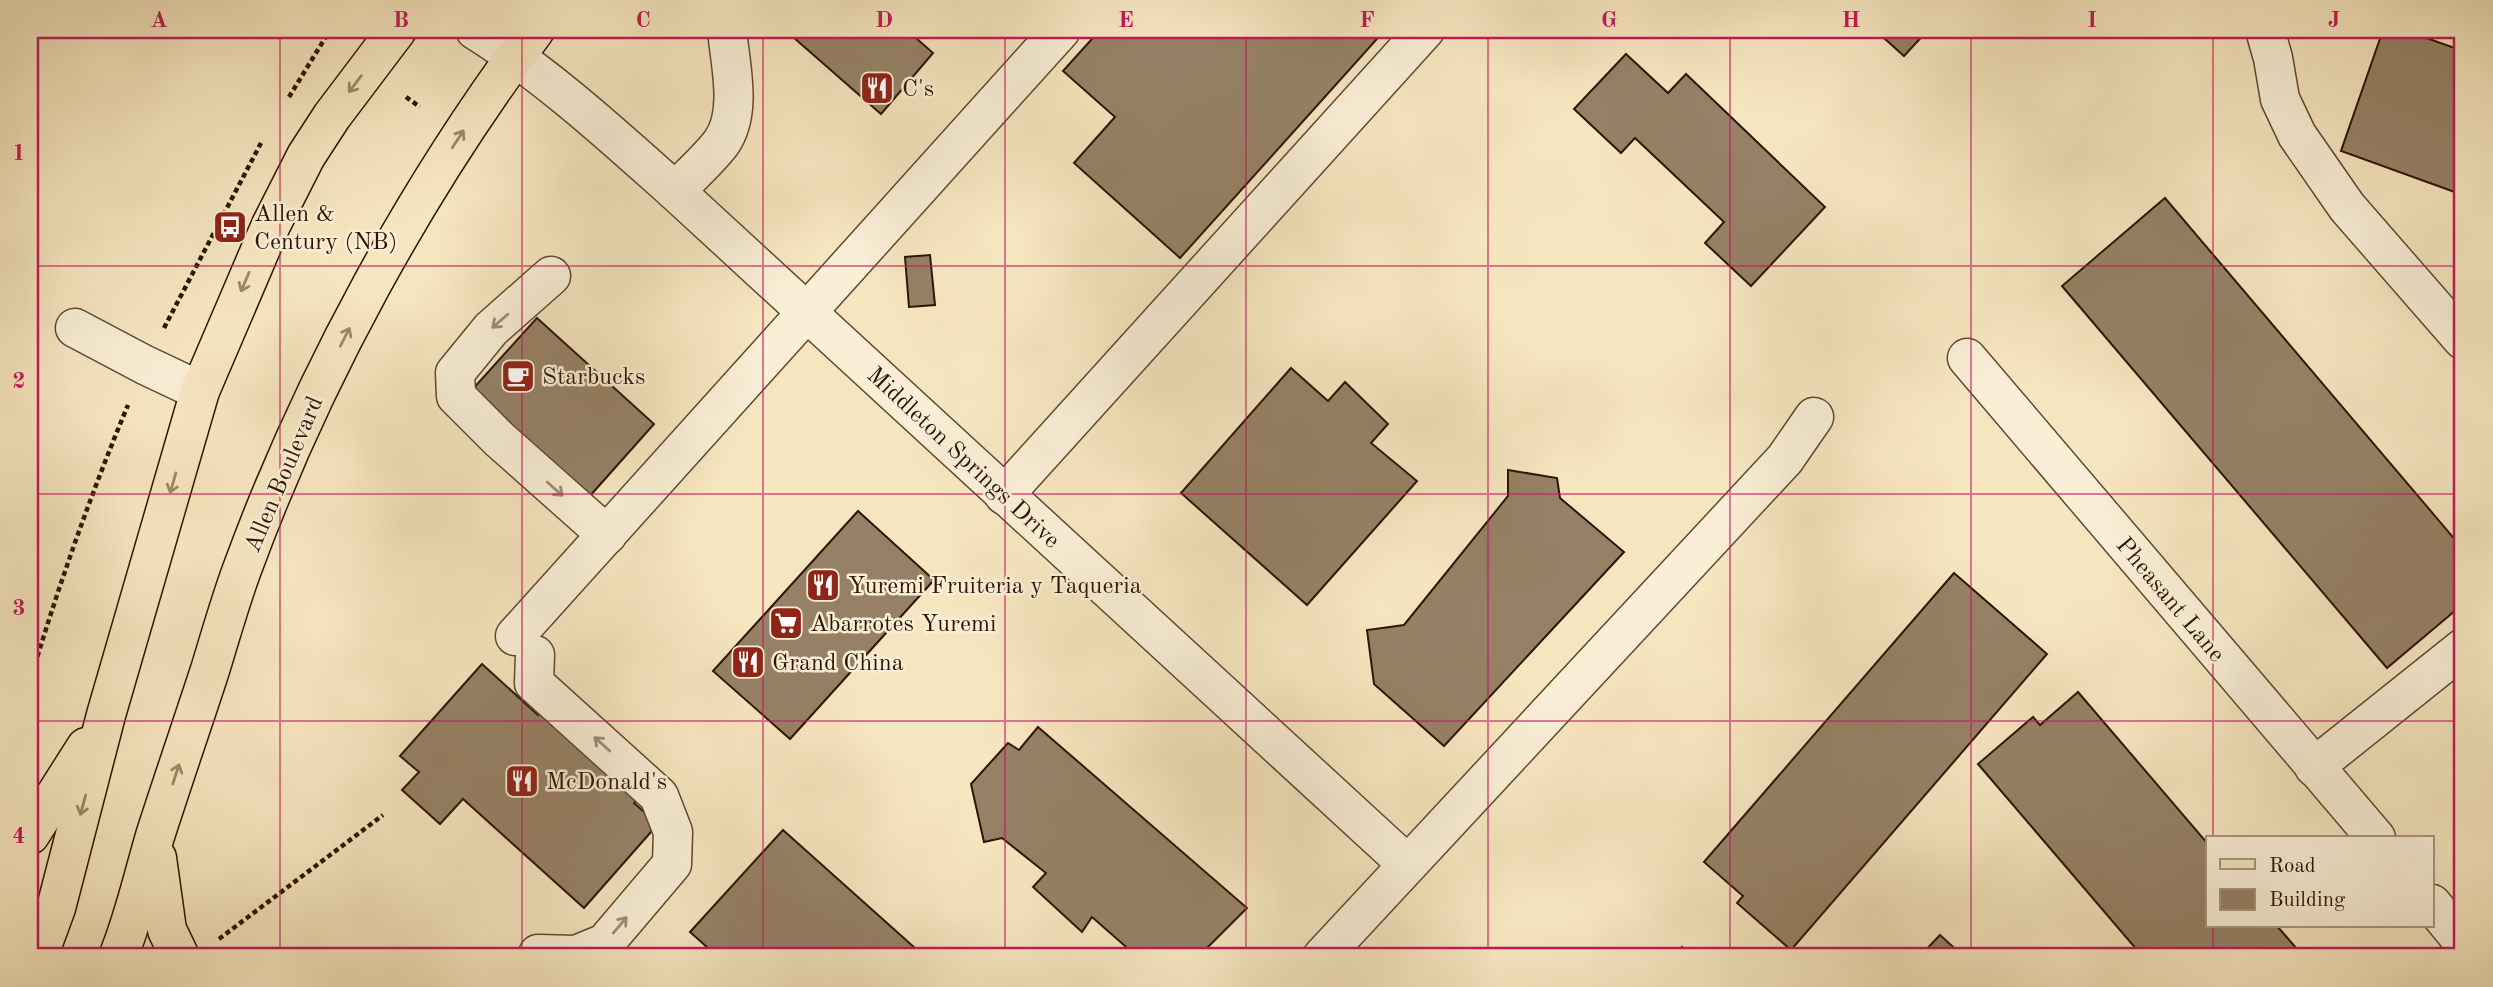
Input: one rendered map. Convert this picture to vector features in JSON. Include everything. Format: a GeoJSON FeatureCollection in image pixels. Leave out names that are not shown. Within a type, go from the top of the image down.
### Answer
{"type":"FeatureCollection","features":[{"type":"Feature","properties":{"kind":"main road"},"geometry":{"type":"LineString","coordinates":[[38,957],[55,908],[106,716],[200,391],[250,271],[299,168],[332,116],[397,30]]}},
{"type":"Feature","properties":{"kind":"main road","name":"Allen Boulevard"},"geometry":{"type":"LineString","coordinates":[[118,957],[139,900],[155,839],[244,564],[315,398],[348,330],[429,186],[525,43]]}},
{"type":"Feature","properties":{"kind":"main road"},"geometry":{"type":"LineString","coordinates":[[30,835],[106,716]]}},
{"type":"Feature","properties":{"kind":"main road"},"geometry":{"type":"LineString","coordinates":[[155,839],[167,930],[180,957]]}},
{"type":"Feature","properties":{"kind":"street","name":"Middleton Springs Drive"},"geometry":{"type":"LineString","coordinates":[[475,30],[525,43],[563,92],[808,311],[1406,864]]}},
{"type":"Feature","properties":{"kind":"street"},"geometry":{"type":"LineString","coordinates":[[676,191],[721,143],[732,118],[727,30]]}},
{"type":"Feature","properties":{"kind":"street"},"geometry":{"type":"LineString","coordinates":[[538,954],[576,955],[605,943],[672,864],[673,831],[659,796],[534,683],[525,645],[607,535],[1061,30]]}},
{"type":"Feature","properties":{"kind":"street"},"geometry":{"type":"LineString","coordinates":[[1004,495],[1424,30]]}},
{"type":"Feature","properties":{"kind":"street"},"geometry":{"type":"LineString","coordinates":[[2265,30],[2280,99],[2297,135],[2347,207],[2463,340]]}},
{"type":"Feature","properties":{"kind":"street"},"geometry":{"type":"LineString","coordinates":[[551,276],[491,329],[455,373],[456,396],[500,440],[607,535]]}},
{"type":"Feature","properties":{"kind":"street"},"geometry":{"type":"LineString","coordinates":[[75,328],[200,391]]}},
{"type":"Feature","properties":{"kind":"street","name":"Pheasant Lane"},"geometry":{"type":"LineString","coordinates":[[1967,358],[2374,836]]}},
{"type":"Feature","properties":{"kind":"street"},"geometry":{"type":"LineString","coordinates":[[1322,957],[1785,459],[1814,417]]}},
{"type":"Feature","properties":{"kind":"street"},"geometry":{"type":"LineString","coordinates":[[2314,767],[2463,648]]}},
{"type":"Feature","properties":{"kind":"street"},"geometry":{"type":"LineString","coordinates":[[2434,906],[2463,942]]}},
{"type":"Feature","properties":{"kind":"path"},"geometry":{"type":"LineString","coordinates":[[406,97],[420,107]]}},
{"type":"Feature","properties":{"kind":"path"},"geometry":{"type":"LineString","coordinates":[[217,940],[383,815]]}},
{"type":"Feature","properties":{"kind":"building","name":"C's"},"geometry":{"type":"Polygon","coordinates":[[[785,30],[907,30],[933,53],[881,114],[785,30]]]}},
{"type":"Feature","properties":{"kind":"building"},"geometry":{"type":"Polygon","coordinates":[[[1100,30],[1385,30],[1180,258],[1074,163],[1115,117],[1063,71],[1100,30]]]}},
{"type":"Feature","properties":{"kind":"building"},"geometry":{"type":"Polygon","coordinates":[[[1875,30],[1928,30],[1904,56],[1875,30]]]}},
{"type":"Feature","properties":{"kind":"building"},"geometry":{"type":"Polygon","coordinates":[[[2383,30],[2404,30],[2463,51],[2463,195],[2341,151],[2383,30]]]}},
{"type":"Feature","properties":{"kind":"building"},"geometry":{"type":"Polygon","coordinates":[[[1626,54],[1668,93],[1686,74],[1825,207],[1751,286],[1705,243],[1724,222],[1635,138],[1621,153],[1574,109],[1626,54]]]}},
{"type":"Feature","properties":{"kind":"building"},"geometry":{"type":"Polygon","coordinates":[[[2165,198],[2463,549],[2463,604],[2387,668],[2062,286],[2165,198]]]}},
{"type":"Feature","properties":{"kind":"building"},"geometry":{"type":"Polygon","coordinates":[[[930,255],[935,305],[909,307],[905,257],[930,255]]]}},
{"type":"Feature","properties":{"kind":"building"},"geometry":{"type":"Polygon","coordinates":[[[537,318],[654,424],[589,497],[471,391],[537,318]]]}},
{"type":"Feature","properties":{"kind":"building"},"geometry":{"type":"Polygon","coordinates":[[[1291,368],[1328,401],[1345,382],[1388,424],[1371,443],[1417,481],[1307,605],[1181,493],[1291,368]]]}},
{"type":"Feature","properties":{"kind":"building"},"geometry":{"type":"Polygon","coordinates":[[[1508,470],[1557,478],[1560,498],[1624,552],[1444,746],[1374,684],[1367,630],[1404,625],[1508,496],[1508,470]]]}},
{"type":"Feature","properties":{"kind":"building"},"geometry":{"type":"Polygon","coordinates":[[[858,511],[934,580],[790,739],[713,671],[858,511]]]}},
{"type":"Feature","properties":{"kind":"building"},"geometry":{"type":"Polygon","coordinates":[[[1954,573],[2047,654],[1791,950],[1737,903],[1743,896],[1704,862],[1954,573]]]}},
{"type":"Feature","properties":{"kind":"building","name":"McDonald's"},"geometry":{"type":"Polygon","coordinates":[[[482,664],[538,715],[548,704],[644,790],[634,803],[658,824],[584,908],[463,799],[440,824],[402,790],[419,772],[400,756],[482,664]]]}},
{"type":"Feature","properties":{"kind":"building"},"geometry":{"type":"Polygon","coordinates":[[[2078,692],[2206,842],[2206,928],[2279,928],[2304,957],[2143,957],[1978,764],[2033,717],[2040,725],[2078,692]]]}},
{"type":"Feature","properties":{"kind":"building"},"geometry":{"type":"Polygon","coordinates":[[[1038,727],[1247,908],[1198,957],[1132,957],[1133,953],[1092,917],[1082,932],[1033,887],[1046,873],[1002,838],[984,842],[971,784],[1008,743],[1019,750],[1038,727]]]}},
{"type":"Feature","properties":{"kind":"building"},"geometry":{"type":"Polygon","coordinates":[[[783,830],[925,957],[718,957],[690,932],[783,830]]]}},
{"type":"Feature","properties":{"kind":"building"},"geometry":{"type":"Polygon","coordinates":[[[1940,935],[1964,957],[1919,957],[1940,935]]]}},
{"type":"Feature","properties":{"kind":"building"},"geometry":{"type":"Polygon","coordinates":[[[1682,947],[1694,957],[1673,957],[1682,947]]]}},
{"type":"Feature","properties":{"kind":"place","name":"C's"},"geometry":{"type":"Point","coordinates":[877,88]}},
{"type":"Feature","properties":{"kind":"place","name":"Allen & Century (NB)"},"geometry":{"type":"Point","coordinates":[230,227]}},
{"type":"Feature","properties":{"kind":"place","name":"Starbucks"},"geometry":{"type":"Point","coordinates":[518,376]}},
{"type":"Feature","properties":{"kind":"place","name":"Yuremi Fruiteria y Taqueria"},"geometry":{"type":"Point","coordinates":[823,585]}},
{"type":"Feature","properties":{"kind":"place","name":"Abarrotes Yuremi"},"geometry":{"type":"Point","coordinates":[786,623]}},
{"type":"Feature","properties":{"kind":"place","name":"Grand China"},"geometry":{"type":"Point","coordinates":[748,662]}},
{"type":"Feature","properties":{"kind":"place","name":"McDonald's"},"geometry":{"type":"Point","coordinates":[522,781]}}]}
